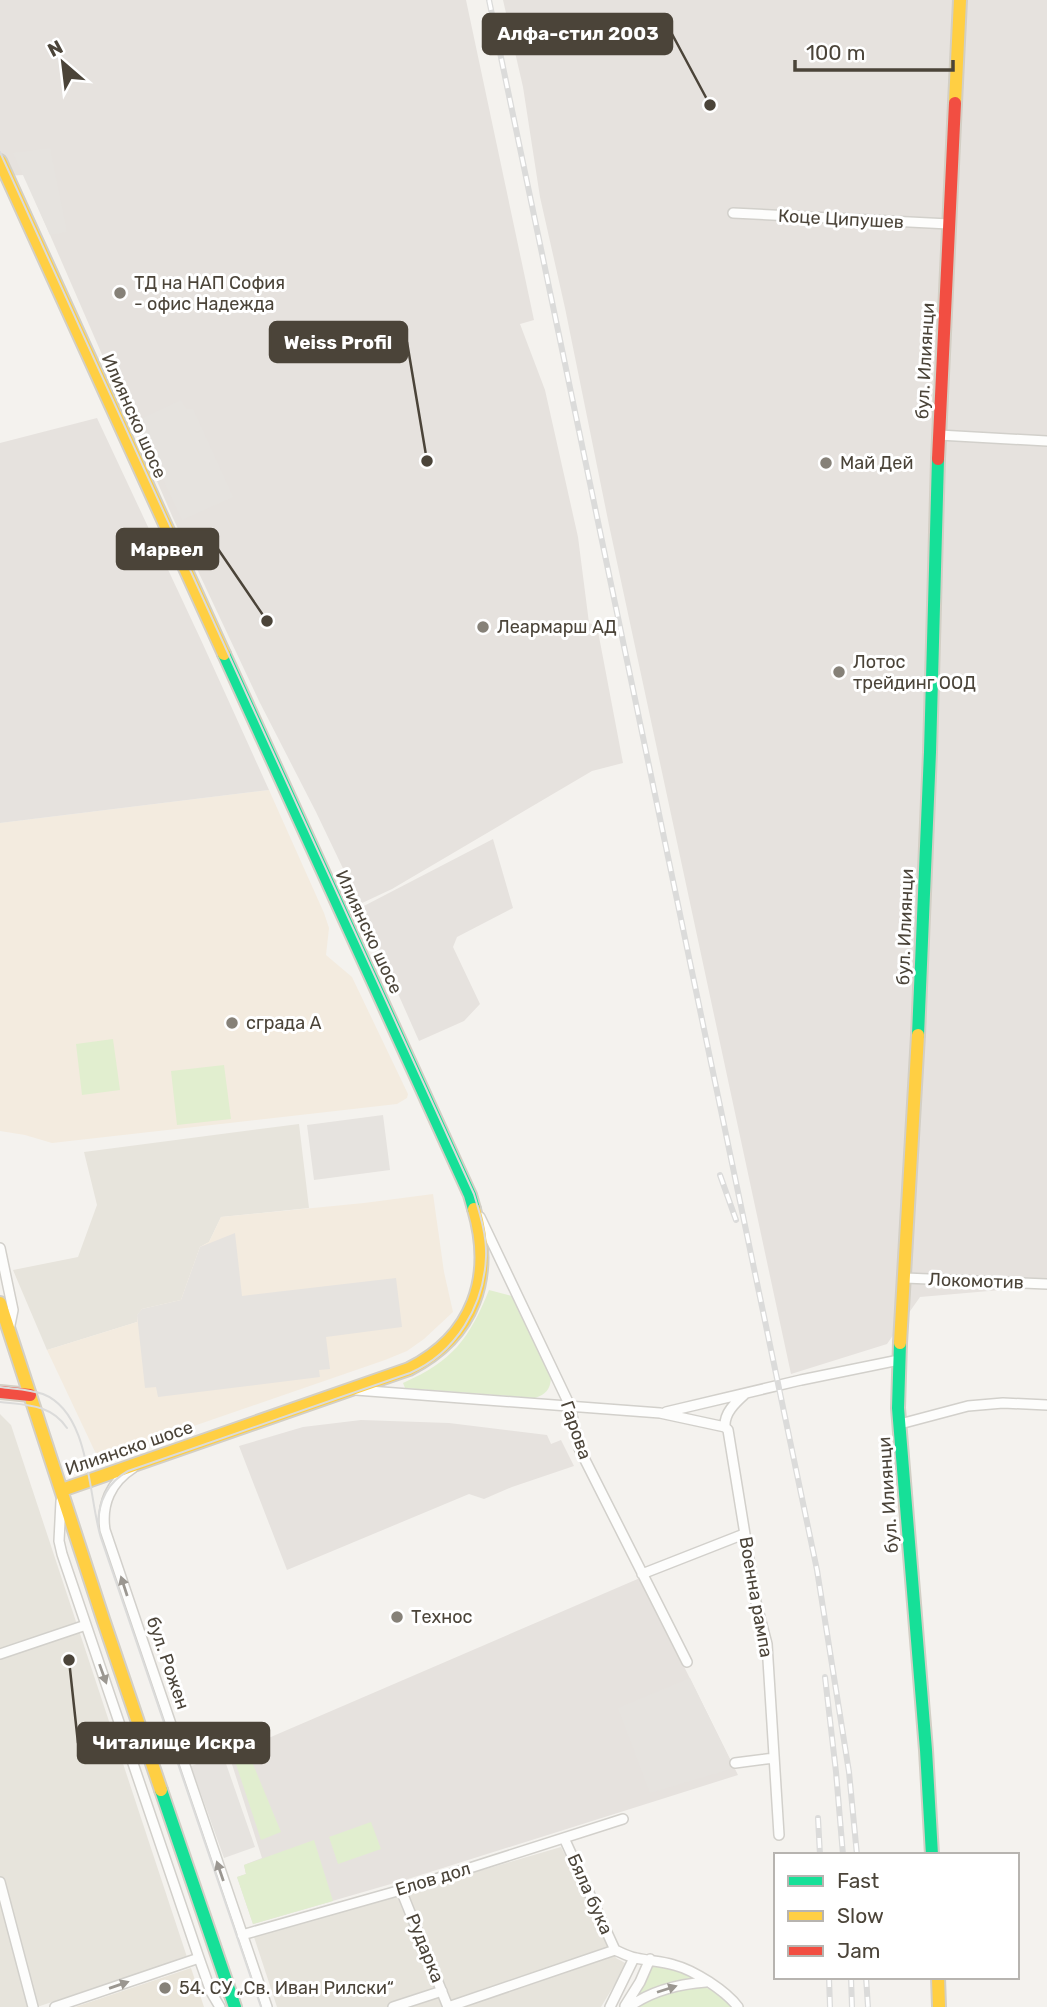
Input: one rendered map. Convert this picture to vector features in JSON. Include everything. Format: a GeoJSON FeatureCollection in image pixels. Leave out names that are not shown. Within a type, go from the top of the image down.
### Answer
{"type":"FeatureCollection","features":[{"type":"Feature","properties":{"kind":"street","name":"бул. Илиянци"},"geometry":{"type":"LineString","coordinates":[[932,1853],[926,1750],[907,1534],[899,1360],[917,1066],[930,761],[939,435],[960,0]]}},
{"type":"Feature","properties":{"kind":"street","name":"Илиянско шосе"},"geometry":{"type":"LineString","coordinates":[[0,161],[5,186],[470,1195],[483,1256],[477,1296],[464,1321],[449,1343],[429,1359],[409,1369],[62,1490]]}},
{"type":"Feature","properties":{"kind":"street","name":"Коце Ципушев"},"geometry":{"type":"LineString","coordinates":[[733,214],[949,224]]}},
{"type":"Feature","properties":{"kind":"street"},"geometry":{"type":"LineString","coordinates":[[939,435],[1047,441]]}},
{"type":"Feature","properties":{"kind":"street","name":"Гарова"},"geometry":{"type":"LineString","coordinates":[[470,1195],[570,1406],[579,1448],[687,1662]]}},
{"type":"Feature","properties":{"kind":"street"},"geometry":{"type":"LineString","coordinates":[[0,1248],[13,1310],[9,1330]]}},
{"type":"Feature","properties":{"kind":"street","name":"Локомотив"},"geometry":{"type":"LineString","coordinates":[[905,1278],[1047,1284]]}},
{"type":"Feature","properties":{"kind":"street"},"geometry":{"type":"LineString","coordinates":[[0,1303],[107,1632],[235,2007]]}},
{"type":"Feature","properties":{"kind":"street"},"geometry":{"type":"LineString","coordinates":[[660,1413],[899,1360]]}},
{"type":"Feature","properties":{"kind":"street"},"geometry":{"type":"LineString","coordinates":[[351,1389],[660,1413],[725,1427],[729,1412],[746,1393]]}},
{"type":"Feature","properties":{"kind":"street"},"geometry":{"type":"LineString","coordinates":[[0,1392],[30,1395]]}},
{"type":"Feature","properties":{"kind":"street"},"geometry":{"type":"LineString","coordinates":[[900,1424],[968,1406],[1003,1403],[1047,1405]]}},
{"type":"Feature","properties":{"kind":"street","name":"Военна рампа"},"geometry":{"type":"LineString","coordinates":[[725,1427],[730,1437],[756,1602],[767,1644],[779,1836]]}},
{"type":"Feature","properties":{"kind":"street","name":"бул. Рожен"},"geometry":{"type":"LineString","coordinates":[[144,1462],[128,1471],[110,1492],[103,1509],[105,1530],[267,2007]]}},
{"type":"Feature","properties":{"kind":"street"},"geometry":{"type":"LineString","coordinates":[[62,1490],[59,1541],[62,1554],[199,1958],[211,1992],[220,2007]]}},
{"type":"Feature","properties":{"kind":"street"},"geometry":{"type":"LineString","coordinates":[[642,1574],[744,1534]]}},
{"type":"Feature","properties":{"kind":"street"},"geometry":{"type":"LineString","coordinates":[[0,1654],[86,1625]]}},
{"type":"Feature","properties":{"kind":"street"},"geometry":{"type":"LineString","coordinates":[[735,1763],[774,1758]]}},
{"type":"Feature","properties":{"kind":"street","name":"Елов дол"},"geometry":{"type":"LineString","coordinates":[[242,1935],[401,1890],[623,1819]]}},
{"type":"Feature","properties":{"kind":"street","name":"Бяла бука"},"geometry":{"type":"LineString","coordinates":[[564,1838],[615,1950]]}},
{"type":"Feature","properties":{"kind":"street"},"geometry":{"type":"LineString","coordinates":[[0,1882],[4,1912],[33,2007]]}},
{"type":"Feature","properties":{"kind":"street","name":"Рударка"},"geometry":{"type":"LineString","coordinates":[[401,1890],[448,2007]]}},
{"type":"Feature","properties":{"kind":"street"},"geometry":{"type":"LineString","coordinates":[[448,2007],[615,1950],[634,1958],[677,1965],[708,1982],[731,1998],[738,2007]]}},
{"type":"Feature","properties":{"kind":"street"},"geometry":{"type":"LineString","coordinates":[[55,2007],[199,1958]]}},
{"type":"Feature","properties":{"kind":"street"},"geometry":{"type":"LineString","coordinates":[[610,2007],[634,1958]]}},
{"type":"Feature","properties":{"kind":"street"},"geometry":{"type":"LineString","coordinates":[[626,2007],[650,1959]]}},
{"type":"Feature","properties":{"kind":"street"},"geometry":{"type":"LineString","coordinates":[[938,1979],[939,2007]]}},
{"type":"Feature","properties":{"kind":"street"},"geometry":{"type":"LineString","coordinates":[[626,2007],[662,1990],[685,1983],[708,1982]]}},
{"type":"Feature","properties":{"kind":"street"},"geometry":{"type":"LineString","coordinates":[[393,2007],[442,1991]]}},
{"type":"Feature","properties":{"kind":"shaded area"},"geometry":{"type":"Polygon","coordinates":[[[0,0],[466,0],[534,320],[520,324],[545,390],[578,537],[589,623],[597,626],[623,763],[592,771],[392,889],[360,904],[259,701],[173,518],[24,175],[0,176],[0,0]]]}},
{"type":"Feature","properties":{"kind":"shaded area"},"geometry":{"type":"Polygon","coordinates":[[[503,0],[1047,0],[1047,1286],[920,1297],[887,1344],[791,1374],[540,197],[523,87],[503,0]]]}},
{"type":"Feature","properties":{"kind":"shaded area"},"geometry":{"type":"Polygon","coordinates":[[[50,148],[67,232],[50,235],[13,153],[50,148]]]}},
{"type":"Feature","properties":{"kind":"shaded area"},"geometry":{"type":"Polygon","coordinates":[[[181,400],[186,409],[193,409],[233,497],[182,520],[136,421],[181,400]]]}},
{"type":"Feature","properties":{"kind":"shaded area"},"geometry":{"type":"Polygon","coordinates":[[[97,418],[269,790],[0,823],[0,443],[97,418]]]}},
{"type":"Feature","properties":{"kind":"shaded area"},"geometry":{"type":"Polygon","coordinates":[[[269,790],[324,913],[329,928],[326,955],[352,977],[408,1094],[407,1098],[397,1104],[52,1143],[0,1131],[0,823],[269,790]]]}},
{"type":"Feature","properties":{"kind":"shaded area"},"geometry":{"type":"Polygon","coordinates":[[[493,839],[513,908],[457,937],[453,947],[480,1004],[464,1021],[419,1041],[360,908],[493,839]]]}},
{"type":"Feature","properties":{"kind":"shaded area"},"geometry":{"type":"Polygon","coordinates":[[[383,1115],[390,1170],[314,1180],[307,1125],[383,1115]]]}},
{"type":"Feature","properties":{"kind":"shaded area"},"geometry":{"type":"Polygon","coordinates":[[[299,1124],[309,1208],[221,1217],[209,1242],[200,1247],[181,1300],[142,1309],[137,1322],[47,1350],[13,1270],[78,1257],[97,1205],[84,1152],[299,1124]]]}},
{"type":"Feature","properties":{"kind":"shaded area"},"geometry":{"type":"Polygon","coordinates":[[[433,1194],[444,1272],[453,1312],[424,1339],[407,1351],[385,1360],[130,1448],[97,1456],[47,1350],[137,1322],[137,1315],[142,1309],[181,1300],[200,1247],[209,1242],[221,1217],[433,1194]]]}},
{"type":"Feature","properties":{"kind":"shaded area"},"geometry":{"type":"Polygon","coordinates":[[[235,1233],[242,1296],[396,1278],[402,1327],[326,1337],[330,1369],[319,1370],[320,1377],[158,1397],[156,1387],[145,1388],[137,1315],[142,1309],[181,1300],[200,1247],[235,1233]]]}},
{"type":"Feature","properties":{"kind":"shaded area"},"geometry":{"type":"Polygon","coordinates":[[[0,1414],[11,1425],[187,1957],[37,2007],[0,2007],[0,1414]]]}},
{"type":"Feature","properties":{"kind":"shaded area"},"geometry":{"type":"Polygon","coordinates":[[[361,1420],[449,1423],[547,1435],[551,1444],[561,1440],[574,1466],[484,1499],[469,1494],[287,1570],[239,1446],[303,1427],[361,1420]]]}},
{"type":"Feature","properties":{"kind":"shaded area"},"geometry":{"type":"Polygon","coordinates":[[[640,1578],[738,1775],[408,1879],[253,1924],[237,1877],[246,1874],[244,1865],[262,1858],[229,1755],[640,1578]]]}},
{"type":"Feature","properties":{"kind":"shaded area"},"geometry":{"type":"Polygon","coordinates":[[[690,1678],[734,1768],[650,1793],[618,1708],[690,1678]]]}},
{"type":"Feature","properties":{"kind":"shaded area"},"geometry":{"type":"Polygon","coordinates":[[[223,1755],[255,1847],[224,1858],[191,1766],[223,1755]]]}},
{"type":"Feature","properties":{"kind":"shaded area"},"geometry":{"type":"Polygon","coordinates":[[[561,1847],[616,1958],[627,1964],[601,2007],[277,2007],[254,1937],[561,1847]]]}},
{"type":"Feature","properties":{"kind":"shaded area","name":"54. СУ „Св. Иван Рилски“"},"geometry":{"type":"Polygon","coordinates":[[[191,1968],[204,2007],[75,2007],[191,1968]]]}},
{"type":"Feature","properties":{"kind":"green space"},"geometry":{"type":"Polygon","coordinates":[[[113,1039],[120,1090],[82,1095],[76,1044],[113,1039]]]}},
{"type":"Feature","properties":{"kind":"green space"},"geometry":{"type":"Polygon","coordinates":[[[224,1065],[231,1119],[177,1125],[171,1071],[224,1065]]]}},
{"type":"Feature","properties":{"kind":"green space"},"geometry":{"type":"Polygon","coordinates":[[[489,1290],[512,1296],[551,1378],[547,1391],[535,1398],[405,1388],[403,1383],[435,1366],[457,1347],[474,1322],[489,1290]]]}},
{"type":"Feature","properties":{"kind":"green space"},"geometry":{"type":"Polygon","coordinates":[[[248,1752],[281,1832],[261,1840],[234,1758],[248,1752]]]}},
{"type":"Feature","properties":{"kind":"green space"},"geometry":{"type":"Polygon","coordinates":[[[371,1822],[381,1849],[338,1864],[329,1837],[371,1822]]]}},
{"type":"Feature","properties":{"kind":"green space"},"geometry":{"type":"Polygon","coordinates":[[[314,1840],[333,1901],[253,1924],[237,1877],[246,1874],[244,1865],[314,1840]]]}},
{"type":"Feature","properties":{"kind":"green space"},"geometry":{"type":"Polygon","coordinates":[[[653,1966],[676,1969],[692,1978],[670,1982],[638,1995],[653,1966]]]}},
{"type":"Feature","properties":{"kind":"green space"},"geometry":{"type":"Polygon","coordinates":[[[702,1986],[714,1991],[732,2007],[637,2007],[659,1994],[702,1986]]]}},
{"type":"Feature","properties":{"kind":"tram line"},"geometry":{"type":"LineString","coordinates":[[0,152],[474,1194],[483,1225],[486,1249],[484,1275],[473,1310],[454,1340],[426,1364],[410,1373],[128,1471],[114,1482],[105,1495],[98,1527]]}},
{"type":"Feature","properties":{"kind":"tram line"},"geometry":{"type":"LineString","coordinates":[[0,1387],[38,1392],[59,1404],[79,1437],[101,1538],[261,2007]]}},
{"type":"Feature","properties":{"kind":"tram line"},"geometry":{"type":"LineString","coordinates":[[0,1402],[46,1410],[61,1420],[67,1428]]}},
{"type":"Feature","properties":{"kind":"railway"},"geometry":{"type":"LineString","coordinates":[[489,0],[817,1570],[849,1772],[857,1853]]}},
{"type":"Feature","properties":{"kind":"railway"},"geometry":{"type":"LineString","coordinates":[[720,1175],[736,1220]]}},
{"type":"Feature","properties":{"kind":"railway"},"geometry":{"type":"LineString","coordinates":[[825,1677],[843,1853]]}},
{"type":"Feature","properties":{"kind":"railway"},"geometry":{"type":"LineString","coordinates":[[818,1818],[820,1853]]}},
{"type":"Feature","properties":{"kind":"railway"},"geometry":{"type":"LineString","coordinates":[[829,1979],[830,2007]]}},
{"type":"Feature","properties":{"kind":"railway"},"geometry":{"type":"LineString","coordinates":[[851,1979],[852,2007]]}},
{"type":"Feature","properties":{"kind":"railway"},"geometry":{"type":"LineString","coordinates":[[866,1979],[868,2007]]}},
{"type":"Feature","properties":{"kind":"traffic: fast"},"geometry":{"type":"LineString","coordinates":[[918,1035],[930,752],[938,459]]}},
{"type":"Feature","properties":{"kind":"traffic: fast"},"geometry":{"type":"LineString","coordinates":[[224,654],[470,1195],[474,1209]]}},
{"type":"Feature","properties":{"kind":"traffic: fast"},"geometry":{"type":"LineString","coordinates":[[900,1343],[898,1408],[932,1853]]}},
{"type":"Feature","properties":{"kind":"traffic: fast"},"geometry":{"type":"LineString","coordinates":[[161,1790],[235,2007]]}},
{"type":"Feature","properties":{"kind":"traffic: slow"},"geometry":{"type":"LineString","coordinates":[[955,103],[960,0]]}},
{"type":"Feature","properties":{"kind":"traffic: slow"},"geometry":{"type":"LineString","coordinates":[[0,161],[224,654]]}},
{"type":"Feature","properties":{"kind":"traffic: slow"},"geometry":{"type":"LineString","coordinates":[[900,1343],[918,1035]]}},
{"type":"Feature","properties":{"kind":"traffic: slow"},"geometry":{"type":"LineString","coordinates":[[62,1490],[409,1369],[431,1355],[449,1340],[463,1322],[473,1302],[479,1281],[481,1258],[480,1234],[474,1209]]}},
{"type":"Feature","properties":{"kind":"traffic: slow"},"geometry":{"type":"LineString","coordinates":[[0,1303],[161,1790]]}},
{"type":"Feature","properties":{"kind":"traffic: slow"},"geometry":{"type":"LineString","coordinates":[[938,1979],[939,2007]]}},
{"type":"Feature","properties":{"kind":"traffic: jam"},"geometry":{"type":"LineString","coordinates":[[938,459],[955,103]]}},
{"type":"Feature","properties":{"kind":"traffic: jam"},"geometry":{"type":"LineString","coordinates":[[0,1392],[30,1395]]}},
{"type":"Feature","properties":{"kind":"place","name":"Алфа-стил 2003"},"geometry":{"type":"Point","coordinates":[710,105]}},
{"type":"Feature","properties":{"kind":"place","name":"ТД на НАП София - офис Надежда"},"geometry":{"type":"Point","coordinates":[120,293]}},
{"type":"Feature","properties":{"kind":"place","name":"Weiss Profil"},"geometry":{"type":"Point","coordinates":[427,461]}},
{"type":"Feature","properties":{"kind":"place","name":"Май Дей"},"geometry":{"type":"Point","coordinates":[826,463]}},
{"type":"Feature","properties":{"kind":"place","name":"Марвел"},"geometry":{"type":"Point","coordinates":[267,621]}},
{"type":"Feature","properties":{"kind":"place","name":"Леармарш АД"},"geometry":{"type":"Point","coordinates":[483,627]}},
{"type":"Feature","properties":{"kind":"place","name":"Лотос трейдинг ООД"},"geometry":{"type":"Point","coordinates":[839,672]}},
{"type":"Feature","properties":{"kind":"place","name":"сграда А"},"geometry":{"type":"Point","coordinates":[232,1023]}},
{"type":"Feature","properties":{"kind":"place","name":"Технос"},"geometry":{"type":"Point","coordinates":[397,1617]}},
{"type":"Feature","properties":{"kind":"place","name":"Читалище Искра"},"geometry":{"type":"Point","coordinates":[69,1660]}},
{"type":"Feature","properties":{"kind":"place","name":"54. СУ „Св. Иван Рилски“"},"geometry":{"type":"Point","coordinates":[165,1988]}}]}
